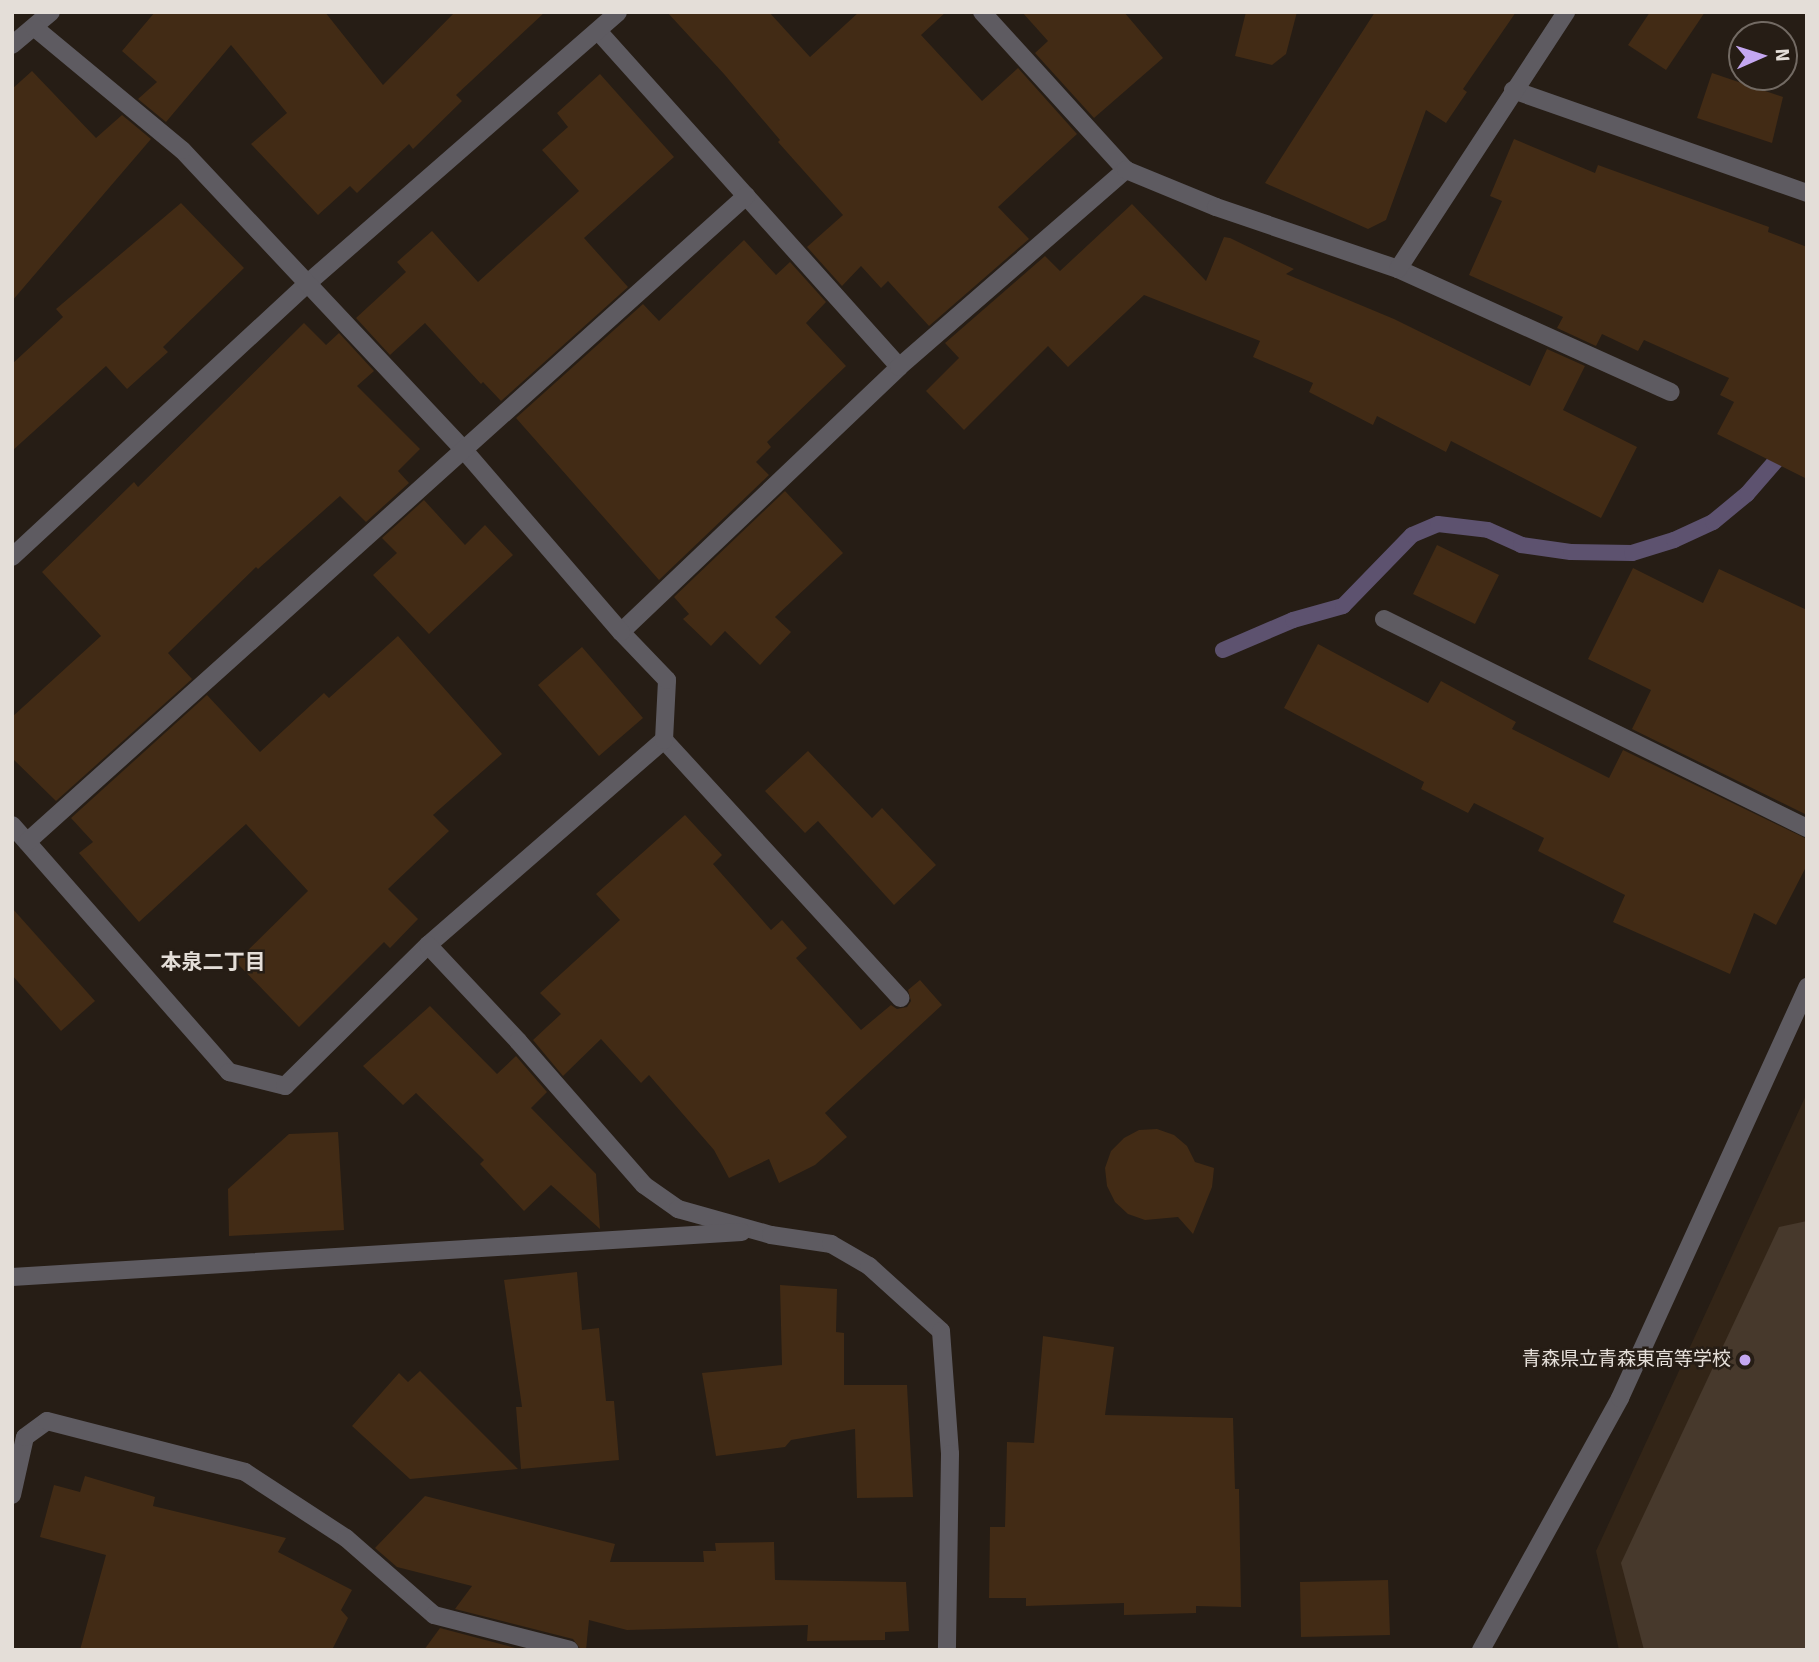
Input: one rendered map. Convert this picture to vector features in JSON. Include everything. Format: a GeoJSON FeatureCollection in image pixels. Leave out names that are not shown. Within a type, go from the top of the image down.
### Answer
{"type":"FeatureCollection","features":[{"type":"Feature","properties":{"kind":"street"},"geometry":{"type":"LineString","coordinates":[[12,45],[51,12]]}},
{"type":"Feature","properties":{"kind":"street"},"geometry":{"type":"LineString","coordinates":[[12,556],[309,282],[618,12]]}},
{"type":"Feature","properties":{"kind":"street"},"geometry":{"type":"LineString","coordinates":[[982,12],[1126,170],[1216,207],[1398,270],[1670,392]]}},
{"type":"Feature","properties":{"kind":"street"},"geometry":{"type":"LineString","coordinates":[[1398,270],[1566,12]]}},
{"type":"Feature","properties":{"kind":"street"},"geometry":{"type":"LineString","coordinates":[[34,27],[182,150],[309,282],[463,449],[621,632],[667,680],[664,740],[900,998]]}},
{"type":"Feature","properties":{"kind":"street"},"geometry":{"type":"LineString","coordinates":[[598,31],[899,367]]}},
{"type":"Feature","properties":{"kind":"street"},"geometry":{"type":"LineString","coordinates":[[1513,90],[1807,193]]}},
{"type":"Feature","properties":{"kind":"street"},"geometry":{"type":"LineString","coordinates":[[621,632],[899,367],[1126,170]]}},
{"type":"Feature","properties":{"kind":"street"},"geometry":{"type":"LineString","coordinates":[[27,842],[746,196]]}},
{"type":"Feature","properties":{"kind":"street"},"geometry":{"type":"LineString","coordinates":[[1384,619],[1807,828]]}},
{"type":"Feature","properties":{"kind":"street"},"geometry":{"type":"LineString","coordinates":[[12,825],[229,1072],[285,1086],[428,945],[664,740]]}},
{"type":"Feature","properties":{"kind":"street"},"geometry":{"type":"LineString","coordinates":[[428,945],[518,1041],[644,1185],[678,1209],[757,1231],[831,1244],[869,1266],[941,1331],[950,1454],[947,1650]]}},
{"type":"Feature","properties":{"kind":"street"},"geometry":{"type":"LineString","coordinates":[[1481,1650],[1620,1398],[1807,986]]}},
{"type":"Feature","properties":{"kind":"street"},"geometry":{"type":"LineString","coordinates":[[12,1277],[757,1231]]}},
{"type":"Feature","properties":{"kind":"street"},"geometry":{"type":"LineString","coordinates":[[12,1494],[25,1437],[47,1421],[245,1472],[346,1538],[435,1615],[570,1650]]}},
{"type":"Feature","properties":{"kind":"shaded area","name":"青森県立青森東高等学校"},"geometry":{"type":"Polygon","coordinates":[[[1807,1093],[1807,1650],[1619,1650],[1596,1551],[1807,1093]]]}},
{"type":"Feature","properties":{"kind":"shaded area","name":"青森県立青森東高等学校"},"geometry":{"type":"Polygon","coordinates":[[[1807,1221],[1807,1650],[1644,1650],[1621,1563],[1779,1227],[1807,1221]]]}},
{"type":"Feature","properties":{"kind":"building"},"geometry":{"type":"Polygon","coordinates":[[[155,12],[325,12],[383,85],[455,12],[545,12],[456,95],[462,101],[413,149],[409,144],[357,193],[350,186],[318,215],[251,144],[287,113],[231,45],[166,122],[138,99],[157,82],[122,51],[155,12]]]}},
{"type":"Feature","properties":{"kind":"building"},"geometry":{"type":"Polygon","coordinates":[[[667,12],[769,12],[810,57],[859,12],[946,12],[921,35],[982,101],[1018,68],[1077,134],[998,207],[1029,239],[929,326],[888,281],[881,288],[861,266],[842,286],[807,247],[843,215],[778,142],[780,140],[724,74],[667,12]]]}},
{"type":"Feature","properties":{"kind":"building"},"geometry":{"type":"Polygon","coordinates":[[[1022,12],[1124,12],[1163,58],[1094,118],[1035,53],[1048,41],[1022,12]]]}},
{"type":"Feature","properties":{"kind":"building"},"geometry":{"type":"Polygon","coordinates":[[[1246,12],[1297,12],[1286,54],[1272,65],[1235,56],[1246,12]]]}},
{"type":"Feature","properties":{"kind":"building"},"geometry":{"type":"Polygon","coordinates":[[[1375,12],[1516,12],[1463,89],[1467,92],[1446,123],[1426,110],[1386,220],[1368,229],[1265,183],[1375,12]]]}},
{"type":"Feature","properties":{"kind":"building"},"geometry":{"type":"Polygon","coordinates":[[[1650,12],[1705,12],[1666,70],[1628,45],[1650,12]]]}},
{"type":"Feature","properties":{"kind":"building"},"geometry":{"type":"Polygon","coordinates":[[[32,71],[96,138],[122,115],[151,139],[12,301],[12,89],[32,71]]]}},
{"type":"Feature","properties":{"kind":"building"},"geometry":{"type":"Polygon","coordinates":[[[1712,73],[1728,78],[1728,91],[1765,91],[1783,97],[1772,143],[1697,118],[1712,73]]]}},
{"type":"Feature","properties":{"kind":"building"},"geometry":{"type":"Polygon","coordinates":[[[600,74],[674,157],[584,238],[628,287],[501,401],[483,382],[481,384],[425,323],[390,355],[356,318],[406,272],[397,262],[432,231],[478,282],[579,191],[542,150],[568,127],[557,113],[600,74]]]}},
{"type":"Feature","properties":{"kind":"building"},"geometry":{"type":"Polygon","coordinates":[[[1514,139],[1595,173],[1598,165],[1769,227],[1768,232],[1807,247],[1807,479],[1717,434],[1734,402],[1720,395],[1729,378],[1644,340],[1638,351],[1602,334],[1596,346],[1557,328],[1563,317],[1469,275],[1502,201],[1490,196],[1514,139]]]}},
{"type":"Feature","properties":{"kind":"building"},"geometry":{"type":"Polygon","coordinates":[[[181,203],[244,268],[163,347],[168,352],[127,389],[106,366],[12,451],[12,364],[63,317],[56,309],[181,203]]]}},
{"type":"Feature","properties":{"kind":"building"},"geometry":{"type":"Polygon","coordinates":[[[1132,204],[1206,281],[1224,237],[1230,238],[1294,269],[1286,274],[1394,319],[1530,386],[1547,349],[1585,366],[1563,410],[1637,447],[1601,518],[1451,441],[1446,452],[1377,416],[1373,425],[1309,392],[1313,383],[1253,357],[1260,341],[1144,295],[1068,367],[1048,346],[964,430],[926,391],[959,358],[945,343],[1045,256],[1060,271],[1132,204]]]}},
{"type":"Feature","properties":{"kind":"building"},"geometry":{"type":"Polygon","coordinates":[[[744,240],[776,275],[790,262],[826,302],[806,323],[846,366],[767,442],[771,447],[756,462],[769,475],[659,580],[516,418],[643,304],[659,321],[744,240]]]}},
{"type":"Feature","properties":{"kind":"building"},"geometry":{"type":"Polygon","coordinates":[[[304,323],[326,345],[339,333],[374,371],[357,386],[420,449],[398,471],[409,483],[366,522],[340,496],[258,569],[256,567],[168,653],[192,679],[56,801],[12,758],[12,717],[101,636],[42,572],[134,482],[138,487],[304,323]]]}},
{"type":"Feature","properties":{"kind":"building"},"geometry":{"type":"Polygon","coordinates":[[[785,491],[843,553],[775,617],[791,632],[760,665],[725,631],[711,646],[683,619],[689,614],[674,597],[785,491]]]}},
{"type":"Feature","properties":{"kind":"building"},"geometry":{"type":"Polygon","coordinates":[[[424,500],[465,545],[485,525],[513,555],[429,634],[373,575],[397,553],[382,538],[424,500]]]}},
{"type":"Feature","properties":{"kind":"building"},"geometry":{"type":"Polygon","coordinates":[[[1437,545],[1499,575],[1475,624],[1413,594],[1437,545]]]}},
{"type":"Feature","properties":{"kind":"building"},"geometry":{"type":"Polygon","coordinates":[[[1633,568],[1703,603],[1719,569],[1807,610],[1807,815],[1632,729],[1651,690],[1588,659],[1633,568]]]}},
{"type":"Feature","properties":{"kind":"building"},"geometry":{"type":"Polygon","coordinates":[[[398,636],[502,754],[433,815],[449,831],[388,889],[418,919],[390,948],[384,942],[299,1027],[236,962],[308,891],[246,824],[139,922],[79,853],[93,842],[71,818],[207,695],[260,752],[324,693],[329,698],[398,636]]]}},
{"type":"Feature","properties":{"kind":"building"},"geometry":{"type":"Polygon","coordinates":[[[1318,644],[1428,703],[1441,681],[1516,722],[1512,729],[1609,778],[1623,750],[1807,839],[1807,865],[1776,925],[1754,913],[1730,974],[1613,922],[1625,895],[1538,851],[1544,838],[1474,803],[1468,813],[1421,789],[1424,782],[1284,708],[1318,644]]]}},
{"type":"Feature","properties":{"kind":"building"},"geometry":{"type":"Polygon","coordinates":[[[582,647],[643,718],[599,756],[538,685],[582,647]]]}},
{"type":"Feature","properties":{"kind":"building"},"geometry":{"type":"Polygon","coordinates":[[[808,751],[872,818],[882,808],[936,865],[894,905],[818,821],[805,833],[765,791],[808,751]]]}},
{"type":"Feature","properties":{"kind":"building"},"geometry":{"type":"Polygon","coordinates":[[[685,815],[722,855],[713,864],[771,930],[782,920],[807,948],[796,958],[861,1030],[891,1005],[897,1009],[907,1007],[911,1001],[908,990],[920,980],[942,1005],[825,1113],[847,1137],[815,1165],[779,1183],[769,1159],[729,1178],[714,1150],[649,1075],[641,1083],[601,1039],[563,1076],[533,1040],[561,1014],[540,993],[620,920],[596,894],[685,815]]]}},
{"type":"Feature","properties":{"kind":"building"},"geometry":{"type":"Polygon","coordinates":[[[12,908],[95,1001],[61,1031],[12,975],[12,908]]]}},
{"type":"Feature","properties":{"kind":"building"},"geometry":{"type":"Polygon","coordinates":[[[430,1006],[497,1074],[516,1056],[547,1092],[531,1108],[596,1174],[600,1229],[551,1185],[524,1211],[480,1164],[484,1160],[416,1093],[403,1105],[363,1066],[430,1006]]]}},
{"type":"Feature","properties":{"kind":"building"},"geometry":{"type":"Polygon","coordinates":[[[1157,1129],[1174,1135],[1187,1146],[1195,1162],[1214,1168],[1212,1187],[1193,1234],[1178,1217],[1145,1220],[1128,1214],[1115,1202],[1107,1186],[1105,1168],[1111,1151],[1124,1138],[1139,1130],[1157,1129]]]}},
{"type":"Feature","properties":{"kind":"building"},"geometry":{"type":"Polygon","coordinates":[[[338,1132],[344,1230],[229,1236],[228,1189],[289,1134],[338,1132]]]}},
{"type":"Feature","properties":{"kind":"building"},"geometry":{"type":"Polygon","coordinates":[[[577,1272],[582,1330],[599,1328],[606,1401],[614,1401],[619,1460],[521,1469],[516,1407],[522,1407],[504,1280],[577,1272]]]}},
{"type":"Feature","properties":{"kind":"building"},"geometry":{"type":"Polygon","coordinates":[[[780,1285],[837,1289],[836,1332],[844,1333],[844,1385],[907,1385],[913,1497],[857,1498],[855,1429],[791,1440],[785,1447],[716,1456],[702,1373],[782,1365],[780,1285]]]}},
{"type":"Feature","properties":{"kind":"building"},"geometry":{"type":"Polygon","coordinates":[[[1043,1336],[1114,1347],[1105,1415],[1233,1418],[1235,1489],[1239,1489],[1241,1607],[1196,1606],[1196,1613],[1124,1615],[1124,1603],[1026,1606],[1026,1598],[989,1598],[990,1527],[1005,1527],[1007,1442],[1034,1443],[1043,1336]]]}},
{"type":"Feature","properties":{"kind":"building"},"geometry":{"type":"Polygon","coordinates":[[[420,1371],[518,1469],[410,1479],[352,1426],[399,1373],[408,1382],[420,1371]]]}},
{"type":"Feature","properties":{"kind":"building"},"geometry":{"type":"Polygon","coordinates":[[[85,1476],[155,1497],[153,1506],[286,1538],[278,1552],[352,1590],[341,1610],[348,1618],[332,1650],[80,1650],[106,1555],[40,1537],[54,1485],[80,1492],[85,1476]]]}},
{"type":"Feature","properties":{"kind":"building"},"geometry":{"type":"Polygon","coordinates":[[[425,1496],[615,1544],[610,1562],[704,1562],[703,1551],[716,1551],[715,1543],[774,1542],[775,1580],[906,1582],[909,1631],[885,1632],[885,1640],[807,1641],[808,1625],[627,1630],[589,1620],[586,1650],[581,1650],[573,1639],[455,1609],[472,1586],[397,1567],[375,1548],[425,1496]]]}},
{"type":"Feature","properties":{"kind":"building"},"geometry":{"type":"Polygon","coordinates":[[[1388,1580],[1390,1635],[1301,1637],[1300,1582],[1388,1580]]]}},
{"type":"Feature","properties":{"kind":"building"},"geometry":{"type":"Polygon","coordinates":[[[440,1628],[523,1650],[424,1650],[440,1628]]]}},
{"type":"Feature","properties":{"kind":"waterway"},"geometry":{"type":"LineString","coordinates":[[1223,650],[1293,620],[1343,606],[1412,535],[1438,524],[1488,530],[1521,545],[1571,552],[1632,553],[1674,540],[1713,522],[1747,494],[1787,448]]}},
{"type":"Feature","properties":{"kind":"place","name":"青森県立青森東高等学校"},"geometry":{"type":"Point","coordinates":[1745,1360]}},
{"type":"Feature","properties":{"kind":"district","name":"本泉二丁目"},"geometry":{"type":"Point","coordinates":[213,962]}}]}
